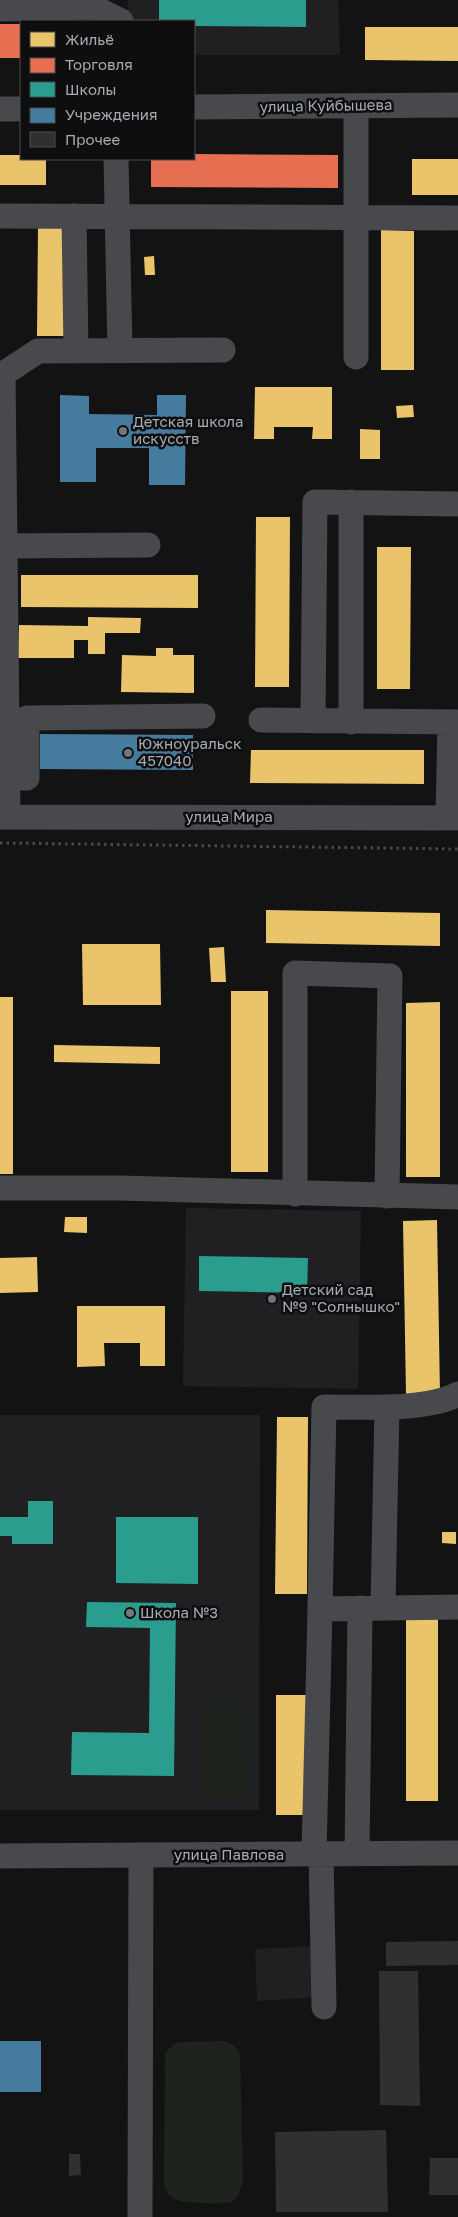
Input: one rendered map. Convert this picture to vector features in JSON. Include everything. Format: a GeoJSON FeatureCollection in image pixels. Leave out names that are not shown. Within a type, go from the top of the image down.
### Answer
{"type":"FeatureCollection","features":[{"type":"Feature","properties":{"kind":"street"},"geometry":{"type":"LineString","coordinates":[[0,9],[93,7],[119,20]]}},
{"type":"Feature","properties":{"kind":"street","name":"улица Куйбышева"},"geometry":{"type":"LineString","coordinates":[[195,107],[458,105]]}},
{"type":"Feature","properties":{"kind":"street"},"geometry":{"type":"LineString","coordinates":[[356,106],[356,357]]}},
{"type":"Feature","properties":{"kind":"street"},"geometry":{"type":"LineString","coordinates":[[0,109],[20,109]]}},
{"type":"Feature","properties":{"kind":"street"},"geometry":{"type":"LineString","coordinates":[[116,160],[120,351]]}},
{"type":"Feature","properties":{"kind":"street"},"geometry":{"type":"LineString","coordinates":[[0,216],[458,218]]}},
{"type":"Feature","properties":{"kind":"street"},"geometry":{"type":"LineString","coordinates":[[74,216],[76,351]]}},
{"type":"Feature","properties":{"kind":"street"},"geometry":{"type":"LineString","coordinates":[[4,817],[8,778],[3,725],[3,374],[38,351],[223,350]]}},
{"type":"Feature","properties":{"kind":"street"},"geometry":{"type":"LineString","coordinates":[[313,721],[315,502],[458,504]]}},
{"type":"Feature","properties":{"kind":"street"},"geometry":{"type":"LineString","coordinates":[[350,722],[351,502]]}},
{"type":"Feature","properties":{"kind":"street"},"geometry":{"type":"LineString","coordinates":[[2,546],[148,545]]}},
{"type":"Feature","properties":{"kind":"street"},"geometry":{"type":"LineString","coordinates":[[8,778],[27,778],[27,718],[203,716]]}},
{"type":"Feature","properties":{"kind":"street"},"geometry":{"type":"LineString","coordinates":[[261,720],[454,722],[453,818]]}},
{"type":"Feature","properties":{"kind":"street","name":"улица Мира"},"geometry":{"type":"LineString","coordinates":[[4,817],[453,818]]}},
{"type":"Feature","properties":{"kind":"street"},"geometry":{"type":"LineString","coordinates":[[295,1194],[295,973],[390,976],[387,1196]]}},
{"type":"Feature","properties":{"kind":"street"},"geometry":{"type":"LineString","coordinates":[[0,1188],[119,1188],[458,1197]]}},
{"type":"Feature","properties":{"kind":"street"},"geometry":{"type":"LineString","coordinates":[[324,2007],[317,1854],[324,1407],[387,1406],[446,1400],[458,1394]]}},
{"type":"Feature","properties":{"kind":"street"},"geometry":{"type":"LineString","coordinates":[[357,1854],[387,1406]]}},
{"type":"Feature","properties":{"kind":"street"},"geometry":{"type":"LineString","coordinates":[[320,1609],[458,1607]]}},
{"type":"Feature","properties":{"kind":"street","name":"улица Павлова"},"geometry":{"type":"LineString","coordinates":[[0,1856],[458,1853]]}},
{"type":"Feature","properties":{"kind":"street"},"geometry":{"type":"LineString","coordinates":[[140,2217],[141,1855]]}},
{"type":"Feature","properties":{"kind":"path"},"geometry":{"type":"LineString","coordinates":[[0,843],[458,849]]}},
{"type":"Feature","properties":{"kind":"shaded area"},"geometry":{"type":"Polygon","coordinates":[[[128,0],[338,0],[340,55],[195,55],[195,20],[127,20],[128,0]]]}},
{"type":"Feature","properties":{"kind":"shaded area","name":"Детский сад №9 \"Солнышко\""},"geometry":{"type":"Polygon","coordinates":[[[186,1208],[361,1211],[358,1389],[183,1386],[186,1208]]]}},
{"type":"Feature","properties":{"kind":"shaded area","name":"Школа №3"},"geometry":{"type":"Polygon","coordinates":[[[0,1415],[260,1415],[259,1810],[0,1810],[0,1415]]]}},
{"type":"Feature","properties":{"kind":"shaded area"},"geometry":{"type":"Polygon","coordinates":[[[201,1701],[251,1702],[250,1801],[200,1801],[201,1701]]]}},
{"type":"Feature","properties":{"kind":"shaded area"},"geometry":{"type":"Polygon","coordinates":[[[318,1946],[321,1997],[257,2001],[255,1949],[318,1946]]]}},
{"type":"Feature","properties":{"kind":"shaded area"},"geometry":{"type":"Polygon","coordinates":[[[223,2041],[234,2045],[240,2055],[243,2183],[237,2197],[232,2202],[204,2203],[178,2200],[169,2194],[164,2182],[165,2053],[174,2044],[181,2042],[223,2041]]]}},
{"type":"Feature","properties":{"kind":"building: Жильё"},"geometry":{"type":"Polygon","coordinates":[[[365,27],[458,27],[458,61],[365,60],[365,27]]]}},
{"type":"Feature","properties":{"kind":"building: Жильё"},"geometry":{"type":"Polygon","coordinates":[[[0,155],[20,155],[20,160],[46,160],[46,185],[0,185],[0,155]]]}},
{"type":"Feature","properties":{"kind":"building: Жильё"},"geometry":{"type":"Polygon","coordinates":[[[412,159],[458,159],[458,195],[412,195],[412,159]]]}},
{"type":"Feature","properties":{"kind":"building: Жильё"},"geometry":{"type":"Polygon","coordinates":[[[38,228],[69,228],[68,336],[37,336],[38,228]]]}},
{"type":"Feature","properties":{"kind":"building: Жильё"},"geometry":{"type":"Polygon","coordinates":[[[381,230],[414,231],[414,370],[381,370],[381,230]]]}},
{"type":"Feature","properties":{"kind":"building: Жильё"},"geometry":{"type":"Polygon","coordinates":[[[154,256],[155,275],[145,275],[144,257],[154,256]]]}},
{"type":"Feature","properties":{"kind":"building: Жильё"},"geometry":{"type":"Polygon","coordinates":[[[255,387],[332,387],[332,439],[312,439],[313,427],[274,427],[274,439],[254,439],[255,387]]]}},
{"type":"Feature","properties":{"kind":"building: Жильё"},"geometry":{"type":"Polygon","coordinates":[[[413,405],[414,417],[397,418],[396,406],[413,405]]]}},
{"type":"Feature","properties":{"kind":"building: Жильё"},"geometry":{"type":"Polygon","coordinates":[[[360,429],[380,430],[380,459],[360,459],[360,429]]]}},
{"type":"Feature","properties":{"kind":"building: Жильё"},"geometry":{"type":"Polygon","coordinates":[[[256,517],[290,517],[289,687],[255,687],[256,517]]]}},
{"type":"Feature","properties":{"kind":"building: Жильё"},"geometry":{"type":"Polygon","coordinates":[[[377,547],[411,547],[410,689],[377,689],[377,547]]]}},
{"type":"Feature","properties":{"kind":"building: Жильё"},"geometry":{"type":"Polygon","coordinates":[[[21,575],[198,575],[198,608],[21,607],[21,575]]]}},
{"type":"Feature","properties":{"kind":"building: Жильё"},"geometry":{"type":"Polygon","coordinates":[[[88,617],[141,618],[140,633],[105,633],[105,654],[88,654],[88,640],[74,640],[74,658],[18,658],[19,625],[88,626],[88,617]]]}},
{"type":"Feature","properties":{"kind":"building: Жильё"},"geometry":{"type":"Polygon","coordinates":[[[156,648],[173,648],[173,655],[194,655],[194,693],[121,692],[122,655],[156,656],[156,648]]]}},
{"type":"Feature","properties":{"kind":"building: Жильё"},"geometry":{"type":"Polygon","coordinates":[[[251,750],[424,750],[424,784],[250,783],[251,750]]]}},
{"type":"Feature","properties":{"kind":"building: Жильё"},"geometry":{"type":"Polygon","coordinates":[[[266,910],[440,913],[440,946],[266,943],[266,910]]]}},
{"type":"Feature","properties":{"kind":"building: Жильё"},"geometry":{"type":"Polygon","coordinates":[[[82,944],[160,944],[161,1005],[83,1005],[82,944]]]}},
{"type":"Feature","properties":{"kind":"building: Жильё"},"geometry":{"type":"Polygon","coordinates":[[[224,947],[226,982],[211,982],[209,948],[224,947]]]}},
{"type":"Feature","properties":{"kind":"building: Жильё"},"geometry":{"type":"Polygon","coordinates":[[[231,991],[268,991],[268,1172],[231,1172],[231,991]]]}},
{"type":"Feature","properties":{"kind":"building: Жильё"},"geometry":{"type":"Polygon","coordinates":[[[0,997],[13,997],[13,1174],[0,1174],[0,997]]]}},
{"type":"Feature","properties":{"kind":"building: Жильё"},"geometry":{"type":"Polygon","coordinates":[[[440,1002],[440,1177],[406,1177],[406,1003],[440,1002]]]}},
{"type":"Feature","properties":{"kind":"building: Жильё"},"geometry":{"type":"Polygon","coordinates":[[[54,1045],[160,1047],[160,1064],[54,1062],[54,1045]]]}},
{"type":"Feature","properties":{"kind":"building: Жильё"},"geometry":{"type":"Polygon","coordinates":[[[65,1217],[87,1217],[87,1233],[64,1232],[65,1217]]]}},
{"type":"Feature","properties":{"kind":"building: Жильё"},"geometry":{"type":"Polygon","coordinates":[[[437,1220],[440,1393],[406,1394],[403,1221],[437,1220]]]}},
{"type":"Feature","properties":{"kind":"building: Жильё"},"geometry":{"type":"Polygon","coordinates":[[[37,1257],[38,1292],[0,1293],[0,1258],[37,1257]]]}},
{"type":"Feature","properties":{"kind":"building: Жильё"},"geometry":{"type":"Polygon","coordinates":[[[77,1306],[165,1306],[165,1366],[140,1366],[140,1343],[104,1343],[105,1366],[77,1367],[77,1306]]]}},
{"type":"Feature","properties":{"kind":"building: Жильё"},"geometry":{"type":"Polygon","coordinates":[[[277,1417],[308,1417],[307,1594],[275,1594],[277,1417]]]}},
{"type":"Feature","properties":{"kind":"building: Жильё"},"geometry":{"type":"Polygon","coordinates":[[[442,1532],[456,1532],[456,1544],[442,1543],[442,1532]]]}},
{"type":"Feature","properties":{"kind":"building: Жильё"},"geometry":{"type":"Polygon","coordinates":[[[406,1614],[438,1614],[438,1801],[406,1801],[406,1614]]]}},
{"type":"Feature","properties":{"kind":"building: Жильё"},"geometry":{"type":"Polygon","coordinates":[[[276,1695],[307,1695],[307,1815],[276,1815],[276,1695]]]}},
{"type":"Feature","properties":{"kind":"building: Торговля"},"geometry":{"type":"Polygon","coordinates":[[[0,24],[20,24],[20,58],[0,58],[0,24]]]}},
{"type":"Feature","properties":{"kind":"building: Торговля"},"geometry":{"type":"Polygon","coordinates":[[[195,154],[338,155],[338,188],[151,187],[151,160],[195,160],[195,154]]]}},
{"type":"Feature","properties":{"kind":"building: Школы"},"geometry":{"type":"Polygon","coordinates":[[[159,0],[306,0],[306,27],[195,26],[195,20],[159,20],[159,0]]]}},
{"type":"Feature","properties":{"kind":"building: Школы"},"geometry":{"type":"Polygon","coordinates":[[[199,1256],[308,1258],[307,1293],[199,1291],[199,1256]]]}},
{"type":"Feature","properties":{"kind":"building: Школы"},"geometry":{"type":"Polygon","coordinates":[[[28,1501],[53,1501],[53,1544],[12,1544],[12,1536],[0,1536],[0,1517],[28,1517],[28,1501]]]}},
{"type":"Feature","properties":{"kind":"building: Школы"},"geometry":{"type":"Polygon","coordinates":[[[116,1517],[198,1517],[198,1584],[116,1583],[116,1517]]]}},
{"type":"Feature","properties":{"kind":"building: Школы"},"geometry":{"type":"Polygon","coordinates":[[[87,1602],[176,1603],[174,1776],[71,1775],[72,1732],[149,1733],[150,1628],[86,1627],[87,1602]]]}},
{"type":"Feature","properties":{"kind":"building: Учреждения","name":"Детская школа искусств"},"geometry":{"type":"Polygon","coordinates":[[[60,395],[89,396],[89,414],[157,415],[157,395],[186,395],[185,485],[149,485],[149,448],[96,448],[96,482],[60,482],[60,395]]]}},
{"type":"Feature","properties":{"kind":"building: Учреждения"},"geometry":{"type":"Polygon","coordinates":[[[40,734],[193,735],[193,770],[40,769],[40,734]]]}},
{"type":"Feature","properties":{"kind":"building: Учреждения"},"geometry":{"type":"Polygon","coordinates":[[[0,2041],[41,2041],[41,2092],[0,2092],[0,2041]]]}},
{"type":"Feature","properties":{"kind":"building: Прочее"},"geometry":{"type":"Polygon","coordinates":[[[458,1941],[458,1965],[386,1966],[386,1942],[458,1941]]]}},
{"type":"Feature","properties":{"kind":"building: Прочее"},"geometry":{"type":"Polygon","coordinates":[[[379,1971],[418,1971],[420,2106],[380,2105],[379,1971]]]}},
{"type":"Feature","properties":{"kind":"building: Прочее"},"geometry":{"type":"Polygon","coordinates":[[[386,2130],[388,2212],[276,2212],[275,2132],[386,2130]]]}},
{"type":"Feature","properties":{"kind":"building: Прочее"},"geometry":{"type":"Polygon","coordinates":[[[69,2154],[80,2154],[81,2175],[69,2176],[69,2154]]]}},
{"type":"Feature","properties":{"kind":"building: Прочее"},"geometry":{"type":"Polygon","coordinates":[[[430,2158],[458,2158],[458,2195],[429,2195],[430,2158]]]}},
{"type":"Feature","properties":{"kind":"place","name":"Детская школа искусств"},"geometry":{"type":"Point","coordinates":[123,431]}},
{"type":"Feature","properties":{"kind":"place","name":"Южноуральск 457040"},"geometry":{"type":"Point","coordinates":[128,753]}},
{"type":"Feature","properties":{"kind":"place","name":"Детский сад №9 \"Солнышко\""},"geometry":{"type":"Point","coordinates":[272,1299]}},
{"type":"Feature","properties":{"kind":"place","name":"Школа №3"},"geometry":{"type":"Point","coordinates":[130,1613]}}]}
